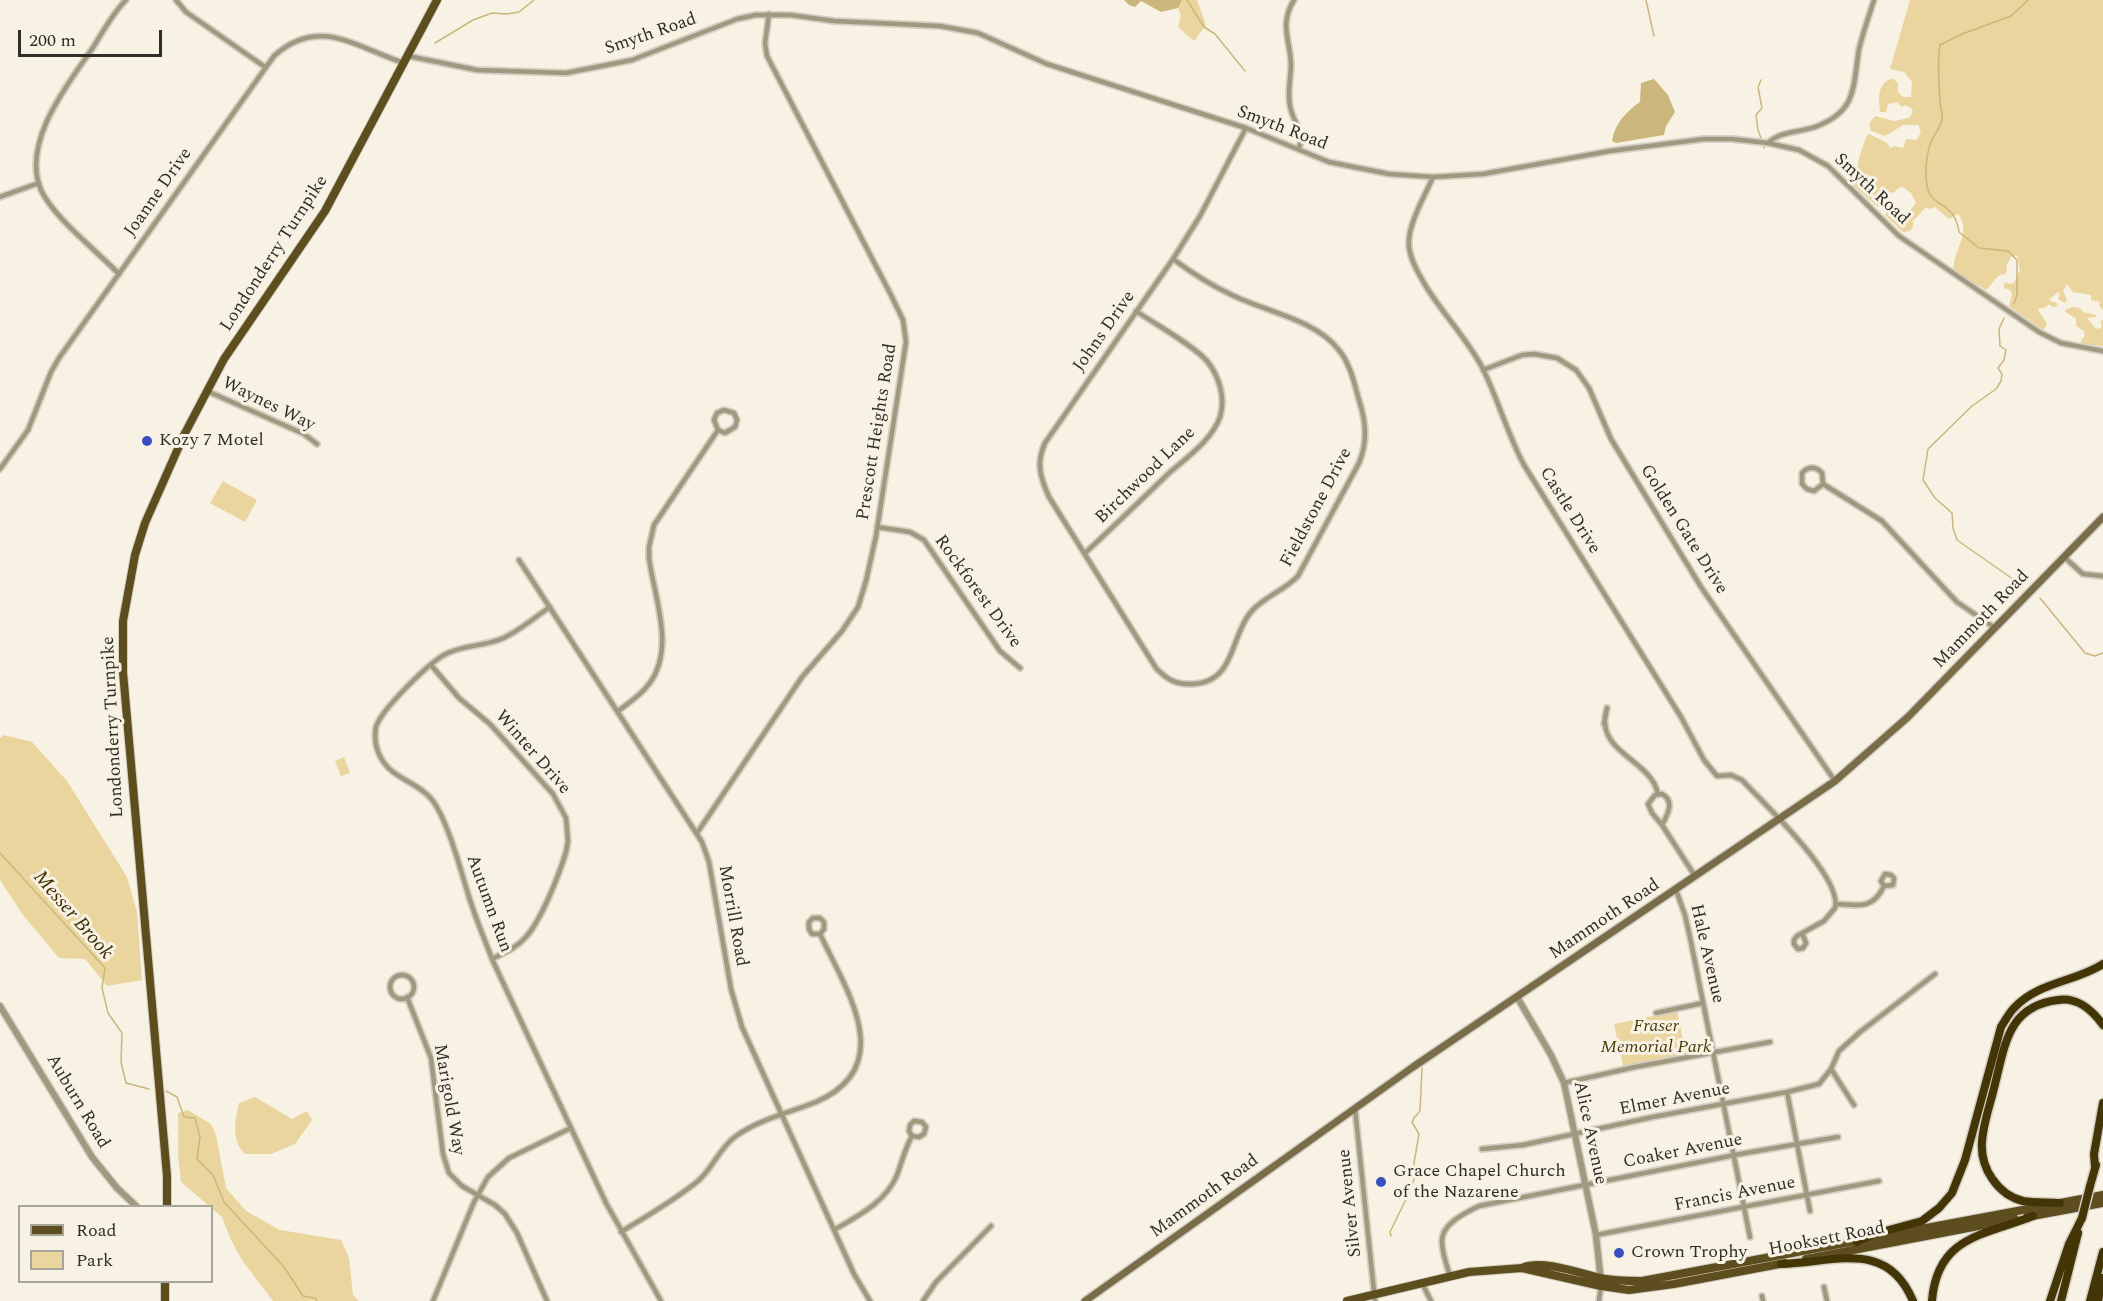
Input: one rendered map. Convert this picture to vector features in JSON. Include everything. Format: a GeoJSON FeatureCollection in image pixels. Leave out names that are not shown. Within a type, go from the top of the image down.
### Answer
{"type":"FeatureCollection","features":[{"type":"Feature","properties":{"kind":"highway"},"geometry":{"type":"LineString","coordinates":[[1857,1242],[1874,1234],[1922,1221],[1946,1202],[1960,1177],[2001,1027],[2014,1008],[2028,996],[2103,964]]}},
{"type":"Feature","properties":{"kind":"highway"},"geometry":{"type":"LineString","coordinates":[[2060,1203],[2025,1201],[2002,1190],[1990,1175],[1983,1159],[1983,1132],[2006,1045],[2013,1026],[2021,1015],[2032,1006],[2063,999],[2079,1002],[2094,1013],[2103,1025]]}},
{"type":"Feature","properties":{"kind":"highway"},"geometry":{"type":"LineString","coordinates":[[2095,1167],[2094,1154],[2103,1103]]}},
{"type":"Feature","properties":{"kind":"highway"},"geometry":{"type":"LineString","coordinates":[[2061,1301],[2103,1135]]}},
{"type":"Feature","properties":{"kind":"highway"},"geometry":{"type":"LineString","coordinates":[[1932,1301],[1942,1268],[1962,1243],[1981,1233],[2033,1216]]}},
{"type":"Feature","properties":{"kind":"highway"},"geometry":{"type":"LineString","coordinates":[[2050,1301],[2069,1244],[2082,1218]]}},
{"type":"Feature","properties":{"kind":"highway"},"geometry":{"type":"LineString","coordinates":[[2090,1301],[2103,1252]]}},
{"type":"Feature","properties":{"kind":"highway"},"geometry":{"type":"LineString","coordinates":[[1781,1264],[1852,1257],[1875,1260],[1892,1270],[1900,1278],[1912,1301]]}},
{"type":"Feature","properties":{"kind":"highway"},"geometry":{"type":"LineString","coordinates":[[2098,1301],[2103,1278]]}},
{"type":"Feature","properties":{"kind":"main road","name":"Londonderry Turnpike"},"geometry":{"type":"LineString","coordinates":[[167,1205],[164,1148],[125,716],[122,638],[129,584],[145,523],[179,445],[207,391],[224,359],[325,211],[437,0]]}},
{"type":"Feature","properties":{"kind":"main road","name":"Mammoth Road"},"geometry":{"type":"LineString","coordinates":[[1085,1301],[1354,1109],[1835,781],[1908,717],[2103,517]]}},
{"type":"Feature","properties":{"kind":"main road","name":"Hooksett Road"},"geometry":{"type":"LineString","coordinates":[[1601,1282],[1642,1281],[2103,1195]]}},
{"type":"Feature","properties":{"kind":"main road","name":"Hooksett Road"},"geometry":{"type":"LineString","coordinates":[[1347,1301],[1374,1298],[1422,1283],[1489,1269],[1522,1268],[1601,1282],[1629,1290],[1649,1288],[2103,1203]]}},
{"type":"Feature","properties":{"kind":"main road"},"geometry":{"type":"LineString","coordinates":[[165,1283],[165,1301]]}},
{"type":"Feature","properties":{"kind":"street"},"geometry":{"type":"LineString","coordinates":[[119,273],[54,210],[39,183],[37,155],[50,113],[126,0]]}},
{"type":"Feature","properties":{"kind":"street"},"geometry":{"type":"LineString","coordinates":[[176,0],[186,12],[265,68]]}},
{"type":"Feature","properties":{"kind":"street"},"geometry":{"type":"LineString","coordinates":[[1294,0],[1286,34],[1291,64],[1288,98],[1302,140],[1299,149]]}},
{"type":"Feature","properties":{"kind":"street"},"geometry":{"type":"LineString","coordinates":[[1768,143],[1776,137],[1824,124],[1846,107],[1853,91],[1860,48],[1874,0]]}},
{"type":"Feature","properties":{"kind":"street","name":"Smyth Road"},"geometry":{"type":"LineString","coordinates":[[406,59],[477,70],[566,73],[632,60],[737,19],[769,14],[834,21],[904,23],[957,28],[978,33],[1071,73],[1246,128],[1329,162],[1389,174],[1433,177],[1505,171],[1610,151],[1704,140],[1732,139],[1768,143],[1799,150],[1828,166],[1899,236],[2039,332],[2061,343],[2103,351]]}},
{"type":"Feature","properties":{"kind":"street","name":"Prescott Heights Road"},"geometry":{"type":"LineString","coordinates":[[697,833],[802,677],[853,617],[858,607],[877,527],[902,375],[906,330],[866,244],[767,56],[765,43],[769,14]]}},
{"type":"Feature","properties":{"kind":"street","name":"Joanne Drive"},"geometry":{"type":"LineString","coordinates":[[0,469],[28,430],[51,372],[59,358],[274,56],[292,42],[324,35],[406,59]]}},
{"type":"Feature","properties":{"kind":"street","name":"Johns Drive"},"geometry":{"type":"LineString","coordinates":[[1085,553],[1049,497],[1042,481],[1039,458],[1045,442],[1173,259],[1207,203],[1246,128]]}},
{"type":"Feature","properties":{"kind":"street","name":"Castle Drive"},"geometry":{"type":"LineString","coordinates":[[1433,177],[1408,237],[1412,259],[1425,284],[1483,370],[1524,465],[1681,717],[1707,765],[1717,776],[1731,775],[1742,780],[1799,840],[1816,862],[1832,891],[1836,904]]}},
{"type":"Feature","properties":{"kind":"street"},"geometry":{"type":"LineString","coordinates":[[0,197],[39,183]]}},
{"type":"Feature","properties":{"kind":"street","name":"Fieldstone Drive"},"geometry":{"type":"LineString","coordinates":[[1085,553],[1156,668],[1173,682],[1189,684],[1211,680],[1224,669],[1250,614],[1257,606],[1298,576],[1363,452],[1365,425],[1352,378],[1344,356],[1329,339],[1305,325],[1232,296],[1203,280],[1173,259]]}},
{"type":"Feature","properties":{"kind":"street","name":"Birchwood Lane"},"geometry":{"type":"LineString","coordinates":[[1085,553],[1206,438],[1221,415],[1221,392],[1214,371],[1207,362],[1190,347],[1136,310]]}},
{"type":"Feature","properties":{"kind":"street","name":"Golden Gate Drive"},"geometry":{"type":"LineString","coordinates":[[1483,370],[1522,355],[1534,354],[1557,358],[1576,370],[1589,388],[1611,439],[1701,587],[1835,781]]}},
{"type":"Feature","properties":{"kind":"street","name":"Waynes Way"},"geometry":{"type":"LineString","coordinates":[[207,391],[304,434],[317,444]]}},
{"type":"Feature","properties":{"kind":"street"},"geometry":{"type":"LineString","coordinates":[[728,410],[734,413],[737,420],[735,428],[725,432],[718,430],[714,424],[717,413],[728,410]]}},
{"type":"Feature","properties":{"kind":"street"},"geometry":{"type":"LineString","coordinates":[[618,711],[650,682],[660,662],[662,652],[661,630],[649,558],[650,536],[654,525],[718,430]]}},
{"type":"Feature","properties":{"kind":"street"},"geometry":{"type":"LineString","coordinates":[[1808,468],[1816,468],[1824,477],[1823,484],[1814,491],[1807,489],[1801,481],[1802,473],[1808,468]]}},
{"type":"Feature","properties":{"kind":"street"},"geometry":{"type":"LineString","coordinates":[[1823,484],[1882,521],[1957,602],[1995,628]]}},
{"type":"Feature","properties":{"kind":"street","name":"Rockforest Drive"},"geometry":{"type":"LineString","coordinates":[[877,527],[910,532],[924,540],[1000,651],[1020,668]]}},
{"type":"Feature","properties":{"kind":"street"},"geometry":{"type":"LineString","coordinates":[[2064,557],[2083,574],[2103,576]]}},
{"type":"Feature","properties":{"kind":"street","name":"Morrill Road"},"geometry":{"type":"LineString","coordinates":[[519,560],[697,833],[709,862],[735,1005],[742,1027],[854,1274],[870,1301]]}},
{"type":"Feature","properties":{"kind":"street","name":"Autumn Run"},"geometry":{"type":"LineString","coordinates":[[550,607],[502,639],[447,653],[431,665],[386,708],[376,728],[375,739],[377,750],[388,768],[426,793],[434,801],[447,832],[477,923],[492,958],[621,1232],[661,1301]]}},
{"type":"Feature","properties":{"kind":"street","name":"Winter Drive"},"geometry":{"type":"LineString","coordinates":[[431,665],[454,694],[490,724],[545,785],[562,808],[566,818],[568,841],[566,852],[538,919],[526,938],[492,958]]}},
{"type":"Feature","properties":{"kind":"street"},"geometry":{"type":"LineString","coordinates":[[1604,724],[1618,748],[1646,772],[1656,784],[1658,794]]}},
{"type":"Feature","properties":{"kind":"street"},"geometry":{"type":"LineString","coordinates":[[1662,825],[1670,803],[1665,796],[1658,794],[1649,800],[1649,808],[1695,876]]}},
{"type":"Feature","properties":{"kind":"street"},"geometry":{"type":"LineString","coordinates":[[1802,933],[1830,916],[1836,904],[1871,903],[1878,898],[1884,886]]}},
{"type":"Feature","properties":{"kind":"street","name":"Hale Avenue"},"geometry":{"type":"LineString","coordinates":[[1676,890],[1685,915],[1704,1003],[1750,1237]]}},
{"type":"Feature","properties":{"kind":"street"},"geometry":{"type":"LineString","coordinates":[[621,1232],[699,1180],[734,1137],[748,1128],[819,1101],[838,1090],[853,1074],[862,1042],[859,1021],[820,934]]}},
{"type":"Feature","properties":{"kind":"street","name":"Elmer Avenue"},"geometry":{"type":"LineString","coordinates":[[1482,1149],[1523,1145],[1819,1084],[1831,1069],[1836,1056],[1847,1044],[1935,974]]}},
{"type":"Feature","properties":{"kind":"street","name":"Marigold Way"},"geometry":{"type":"LineString","coordinates":[[396,977],[407,977],[412,982],[413,990],[407,997],[398,998],[392,993],[391,983],[396,977]]}},
{"type":"Feature","properties":{"kind":"street","name":"Marigold Way"},"geometry":{"type":"LineString","coordinates":[[407,997],[431,1058],[446,1166],[455,1180],[501,1209],[509,1220],[547,1301]]}},
{"type":"Feature","properties":{"kind":"street","name":"Alice Avenue"},"geometry":{"type":"LineString","coordinates":[[1517,998],[1551,1055],[1564,1083],[1596,1235],[1601,1282]]}},
{"type":"Feature","properties":{"kind":"street"},"geometry":{"type":"LineString","coordinates":[[1656,1013],[1704,1003]]}},
{"type":"Feature","properties":{"kind":"street","name":"Auburn Road"},"geometry":{"type":"LineString","coordinates":[[0,1006],[92,1157],[117,1188],[135,1205]]}},
{"type":"Feature","properties":{"kind":"street"},"geometry":{"type":"LineString","coordinates":[[1564,1083],[1635,1067],[1770,1042]]}},
{"type":"Feature","properties":{"kind":"street"},"geometry":{"type":"LineString","coordinates":[[1831,1069],[1854,1105]]}},
{"type":"Feature","properties":{"kind":"street"},"geometry":{"type":"LineString","coordinates":[[1787,1092],[1810,1211]]}},
{"type":"Feature","properties":{"kind":"street","name":"Silver Avenue"},"geometry":{"type":"LineString","coordinates":[[1354,1109],[1374,1298]]}},
{"type":"Feature","properties":{"kind":"street"},"geometry":{"type":"LineString","coordinates":[[433,1301],[477,1195],[488,1177],[508,1158],[571,1128]]}},
{"type":"Feature","properties":{"kind":"street"},"geometry":{"type":"LineString","coordinates":[[834,1230],[864,1212],[885,1195],[897,1176],[912,1136]]}},
{"type":"Feature","properties":{"kind":"street","name":"Coaker Avenue"},"geometry":{"type":"LineString","coordinates":[[1450,1276],[1441,1240],[1456,1218],[1479,1206],[1838,1137]]}},
{"type":"Feature","properties":{"kind":"street","name":"Francis Avenue"},"geometry":{"type":"LineString","coordinates":[[1596,1235],[1879,1181]]}},
{"type":"Feature","properties":{"kind":"street"},"geometry":{"type":"LineString","coordinates":[[923,1301],[936,1282],[991,1226]]}},
{"type":"Feature","properties":{"kind":"street"},"geometry":{"type":"LineString","coordinates":[[1599,1301],[1601,1282]]}},
{"type":"Feature","properties":{"kind":"street"},"geometry":{"type":"LineString","coordinates":[[1422,1283],[1431,1301]]}},
{"type":"Feature","properties":{"kind":"street"},"geometry":{"type":"LineString","coordinates":[[1824,1287],[1827,1301]]}},
{"type":"Feature","properties":{"kind":"green space"},"geometry":{"type":"Polygon","coordinates":[[[1182,0],[1197,0],[1206,25],[1194,41],[1178,27],[1181,15],[1178,8],[1182,0]]]}},
{"type":"Feature","properties":{"kind":"green space"},"geometry":{"type":"Polygon","coordinates":[[[1910,0],[2103,0],[2103,310],[2099,306],[2100,302],[2091,300],[2091,295],[2073,292],[2067,284],[2063,291],[2067,300],[2065,303],[2058,299],[2060,294],[2058,292],[2049,300],[2056,302],[2058,306],[2048,304],[2047,307],[2038,309],[2047,325],[2043,330],[2009,306],[2012,294],[2010,290],[2004,288],[2004,284],[2014,283],[2020,270],[2017,255],[2011,257],[2005,274],[1996,278],[1986,290],[1954,271],[1955,257],[1963,235],[1962,221],[1958,214],[1949,219],[1935,207],[1929,209],[1926,207],[1913,221],[1910,231],[1903,232],[1885,215],[1886,213],[1894,214],[1900,218],[1908,213],[1916,203],[1911,193],[1903,187],[1898,188],[1895,192],[1889,193],[1889,199],[1878,207],[1854,186],[1859,158],[1869,134],[1887,143],[1890,148],[1895,146],[1903,148],[1906,139],[1917,140],[1921,131],[1918,125],[1903,125],[1885,136],[1871,131],[1869,124],[1875,116],[1894,121],[1909,118],[1913,112],[1911,108],[1905,105],[1902,107],[1897,102],[1888,104],[1886,112],[1880,112],[1879,102],[1883,84],[1892,78],[1898,83],[1898,92],[1903,97],[1911,97],[1912,82],[1904,72],[1890,69],[1910,0]]]}},
{"type":"Feature","properties":{"kind":"green space"},"geometry":{"type":"Polygon","coordinates":[[[2072,307],[2096,315],[2096,317],[2087,318],[2095,328],[2100,329],[2102,326],[2100,321],[2103,320],[2103,346],[2082,344],[2084,331],[2076,326],[2076,318],[2065,312],[2072,307]]]}},
{"type":"Feature","properties":{"kind":"green space"},"geometry":{"type":"Polygon","coordinates":[[[223,481],[257,500],[245,522],[210,503],[223,481]]]}},
{"type":"Feature","properties":{"kind":"green space"},"geometry":{"type":"Polygon","coordinates":[[[4,735],[32,742],[67,781],[127,877],[137,912],[142,980],[107,986],[85,959],[59,958],[23,915],[0,880],[0,738],[4,735]]]}},
{"type":"Feature","properties":{"kind":"green space"},"geometry":{"type":"Polygon","coordinates":[[[344,757],[350,773],[341,776],[335,761],[344,757]]]}},
{"type":"Feature","properties":{"kind":"green space","name":"Fraser Memorial Park"},"geometry":{"type":"Polygon","coordinates":[[[1677,1011],[1686,1054],[1623,1066],[1614,1024],[1677,1011]]]}},
{"type":"Feature","properties":{"kind":"green space"},"geometry":{"type":"Polygon","coordinates":[[[255,1097],[292,1119],[307,1111],[312,1120],[295,1144],[271,1154],[245,1154],[236,1137],[236,1117],[239,1103],[255,1097]]]}},
{"type":"Feature","properties":{"kind":"green space"},"geometry":{"type":"Polygon","coordinates":[[[188,1110],[211,1124],[216,1135],[226,1188],[246,1211],[280,1230],[341,1240],[349,1258],[353,1295],[359,1301],[273,1301],[242,1260],[222,1217],[213,1209],[213,1205],[208,1205],[181,1182],[178,1155],[178,1113],[188,1110]]]}},
{"type":"Feature","properties":{"kind":"shaded area"},"geometry":{"type":"Polygon","coordinates":[[[1124,0],[1182,0],[1178,8],[1161,12],[1141,1],[1135,7],[1124,0]]]}},
{"type":"Feature","properties":{"kind":"shaded area"},"geometry":{"type":"Polygon","coordinates":[[[1654,79],[1668,95],[1675,112],[1666,126],[1664,135],[1616,143],[1612,141],[1622,118],[1640,102],[1641,83],[1654,79]]]}},
{"type":"Feature","properties":{"kind":"waterway"},"geometry":{"type":"LineString","coordinates":[[435,43],[473,20],[492,13],[519,12],[534,0]]}},
{"type":"Feature","properties":{"kind":"waterway"},"geometry":{"type":"LineString","coordinates":[[1187,0],[1204,27],[1215,34],[1245,71]]}},
{"type":"Feature","properties":{"kind":"waterway"},"geometry":{"type":"LineString","coordinates":[[1646,0],[1654,36]]}},
{"type":"Feature","properties":{"kind":"waterway"},"geometry":{"type":"LineString","coordinates":[[2014,304],[2017,295],[2017,260],[2008,251],[1979,248],[1959,232],[1953,215],[1934,200],[1928,190],[1926,172],[1930,145],[1942,119],[1938,73],[1940,45],[1962,34],[2011,16],[2028,0]]}},
{"type":"Feature","properties":{"kind":"waterway"},"geometry":{"type":"LineString","coordinates":[[1761,80],[1758,87],[1762,108],[1756,115],[1761,138]]}},
{"type":"Feature","properties":{"kind":"waterway"},"geometry":{"type":"LineString","coordinates":[[2004,318],[1999,329],[2000,346],[2006,350],[2004,360],[1998,368],[2002,374],[2001,381],[1996,389],[1972,406],[1928,449],[1923,480],[1935,498],[1952,513],[1957,540],[2020,584]]}},
{"type":"Feature","properties":{"kind":"waterway"},"geometry":{"type":"LineString","coordinates":[[2040,598],[2085,653],[2095,656],[2103,653]]}},
{"type":"Feature","properties":{"kind":"waterway","name":"Messer Brook"},"geometry":{"type":"LineString","coordinates":[[0,853],[105,968],[102,988],[108,1013],[122,1033],[121,1062],[126,1083],[149,1089]]}},
{"type":"Feature","properties":{"kind":"waterway"},"geometry":{"type":"LineString","coordinates":[[1391,1236],[1390,1232],[1411,1189],[1416,1172],[1414,1163],[1419,1134],[1412,1122],[1420,1111],[1422,1068]]}},
{"type":"Feature","properties":{"kind":"waterway","name":"Messer Brook"},"geometry":{"type":"LineString","coordinates":[[166,1091],[177,1097],[184,1117],[195,1118],[200,1137],[197,1159],[213,1175],[224,1202],[284,1267],[303,1296],[315,1298],[317,1301]]}},
{"type":"Feature","properties":{"kind":"place","name":"Kozy 7 Motel"},"geometry":{"type":"Point","coordinates":[147,441]}},
{"type":"Feature","properties":{"kind":"place","name":"Grace Chapel Church of the Nazarene"},"geometry":{"type":"Point","coordinates":[1381,1182]}},
{"type":"Feature","properties":{"kind":"place","name":"Crown Trophy"},"geometry":{"type":"Point","coordinates":[1619,1253]}}]}
